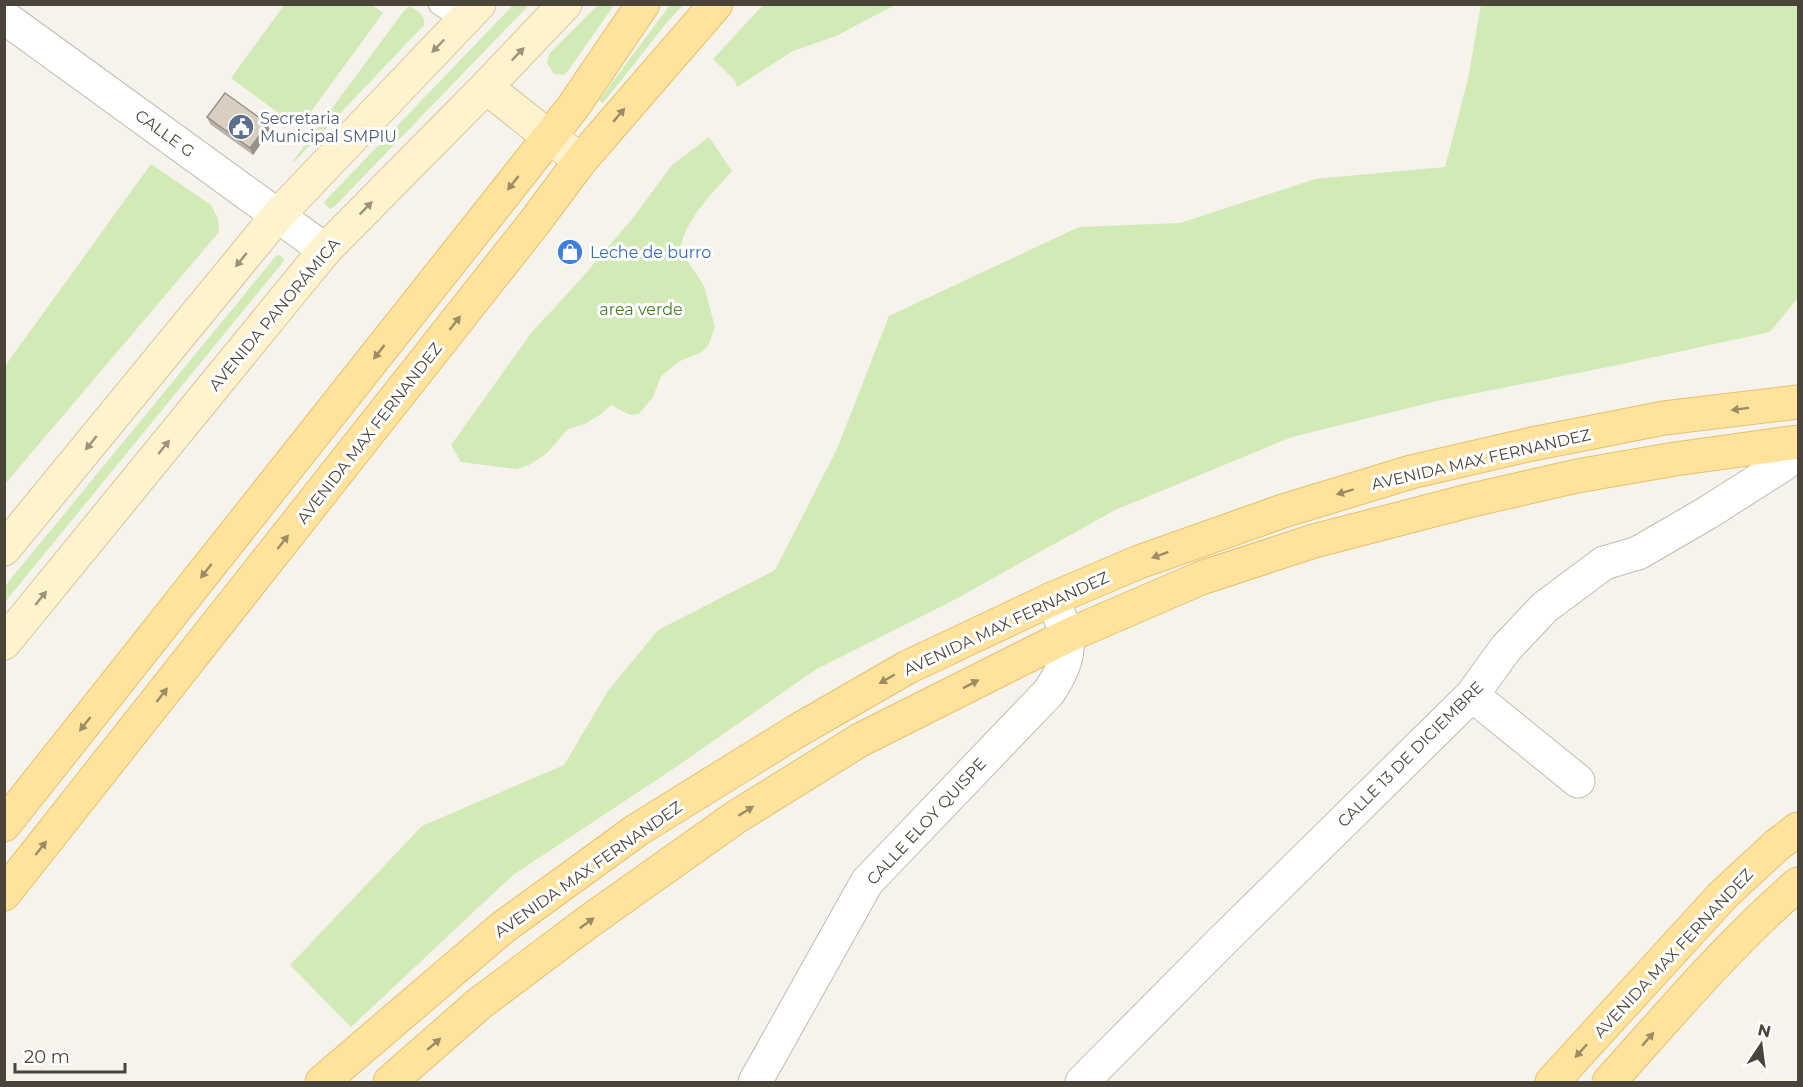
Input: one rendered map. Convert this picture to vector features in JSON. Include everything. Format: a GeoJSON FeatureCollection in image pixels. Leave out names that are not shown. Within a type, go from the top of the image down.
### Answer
{"type":"FeatureCollection","features":[{"type":"Feature","properties":{"kind":"main road","name":"AVENIDA PANORÁMICA"},"geometry":{"type":"LineString","coordinates":[[4,644],[325,250],[565,4]]}},
{"type":"Feature","properties":{"kind":"main road"},"geometry":{"type":"LineString","coordinates":[[4,825],[573,107],[643,4]]}},
{"type":"Feature","properties":{"kind":"main road","name":"AVENIDA MAX FERNANDEZ"},"geometry":{"type":"LineString","coordinates":[[4,894],[534,223],[581,159],[716,4]]}},
{"type":"Feature","properties":{"kind":"main road"},"geometry":{"type":"LineString","coordinates":[[4,549],[278,214],[460,10]]}},
{"type":"Feature","properties":{"kind":"main road"},"geometry":{"type":"LineString","coordinates":[[486,87],[581,159]]}},
{"type":"Feature","properties":{"kind":"main road","name":"AVENIDA MAX FERNANDEZ"},"geometry":{"type":"LineString","coordinates":[[322,1083],[502,928],[637,830],[795,732],[908,667],[1052,599],[1139,562],[1283,511],[1411,472],[1532,444],[1664,418],[1798,402]]}},
{"type":"Feature","properties":{"kind":"main road"},"geometry":{"type":"LineString","coordinates":[[390,1083],[480,1003],[588,922],[736,817],[860,740],[1067,636],[1201,578],[1314,542],[1457,503],[1588,474],[1798,442]]}},
{"type":"Feature","properties":{"kind":"main road","name":"AVENIDA MAX FERNANDEZ"},"geometry":{"type":"LineString","coordinates":[[1552,1083],[1723,895],[1777,845],[1798,830]]}},
{"type":"Feature","properties":{"kind":"main road"},"geometry":{"type":"LineString","coordinates":[[1609,1083],[1695,986],[1768,911],[1798,884]]}},
{"type":"Feature","properties":{"kind":"street","name":"CALLE G"},"geometry":{"type":"LineString","coordinates":[[4,17],[325,250]]}},
{"type":"Feature","properties":{"kind":"street","name":"CALLE 13 DE DICIEMBRE"},"geometry":{"type":"LineString","coordinates":[[1082,1083],[1223,940],[1472,695],[1506,648],[1545,607],[1604,563],[1638,553],[1668,536],[1784,464],[1798,451]]}},
{"type":"Feature","properties":{"kind":"street","name":"CALLE ELOY QUISPE"},"geometry":{"type":"LineString","coordinates":[[755,1083],[867,882],[1050,692],[1061,675],[1067,636],[1052,599]]}},
{"type":"Feature","properties":{"kind":"street"},"geometry":{"type":"LineString","coordinates":[[1472,695],[1578,781]]}},
{"type":"Feature","properties":{"kind":"green space"},"geometry":{"type":"Polygon","coordinates":[[[285,4],[372,5],[383,13],[299,128],[231,78],[285,4]]]}},
{"type":"Feature","properties":{"kind":"green space"},"geometry":{"type":"Polygon","coordinates":[[[514,4],[529,5],[330,209],[324,203],[326,200],[514,4]]]}},
{"type":"Feature","properties":{"kind":"green space"},"geometry":{"type":"Polygon","coordinates":[[[598,5],[614,5],[568,71],[563,75],[554,74],[547,63],[549,54],[598,5]]]}},
{"type":"Feature","properties":{"kind":"green space"},"geometry":{"type":"Polygon","coordinates":[[[670,5],[683,5],[603,103],[599,100],[670,5]]]}},
{"type":"Feature","properties":{"kind":"green space"},"geometry":{"type":"Polygon","coordinates":[[[763,5],[895,5],[836,36],[793,51],[737,87],[735,81],[713,59],[763,5]]]}},
{"type":"Feature","properties":{"kind":"green space"},"geometry":{"type":"Polygon","coordinates":[[[1481,5],[1798,5],[1798,298],[1770,332],[1437,401],[1292,437],[1115,510],[954,600],[815,670],[676,767],[513,875],[351,1027],[290,965],[422,826],[564,765],[608,691],[658,630],[775,570],[837,449],[889,316],[1079,227],[1180,223],[1315,179],[1445,167],[1468,79],[1481,5]]]}},
{"type":"Feature","properties":{"kind":"green space"},"geometry":{"type":"Polygon","coordinates":[[[410,6],[422,16],[424,25],[294,162],[403,12],[410,6]]]}},
{"type":"Feature","properties":{"kind":"green space","name":"area verde"},"geometry":{"type":"Polygon","coordinates":[[[709,137],[732,171],[694,217],[680,249],[704,286],[715,327],[708,346],[700,353],[680,361],[661,376],[653,397],[639,414],[630,415],[611,405],[585,424],[568,429],[547,453],[529,465],[517,469],[461,462],[451,445],[531,333],[632,219],[672,165],[709,137]]]}},
{"type":"Feature","properties":{"kind":"green space"},"geometry":{"type":"Polygon","coordinates":[[[151,164],[211,205],[218,219],[219,232],[5,484],[5,366],[151,164]]]}},
{"type":"Feature","properties":{"kind":"green space"},"geometry":{"type":"Polygon","coordinates":[[[279,255],[284,259],[283,262],[5,602],[5,586],[279,255]]]}},
{"type":"Feature","properties":{"kind":"building"},"geometry":{"type":"Polygon","coordinates":[[[225,93],[268,124],[250,148],[207,117],[225,93]]]}},
{"type":"Feature","properties":{"kind":"place","name":"Secretaria Municipal SMPIU"},"geometry":{"type":"Point","coordinates":[241,127]}},
{"type":"Feature","properties":{"kind":"place","name":"Leche de burro"},"geometry":{"type":"Point","coordinates":[570,252]}}]}
